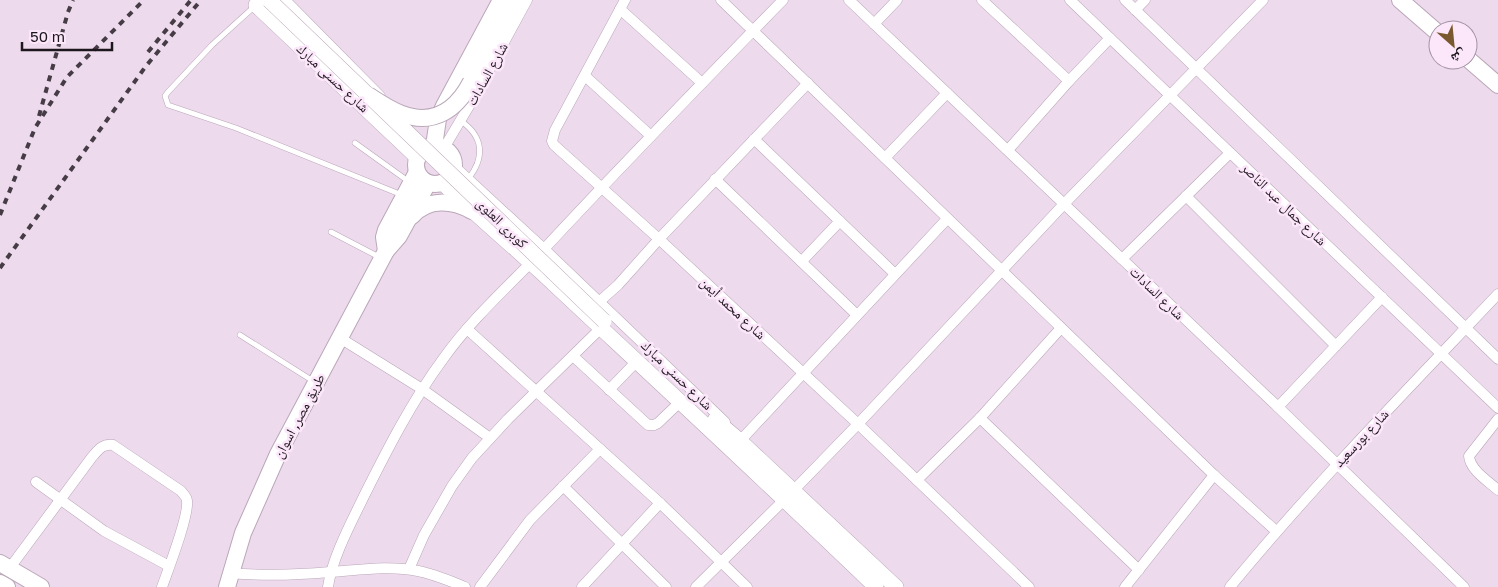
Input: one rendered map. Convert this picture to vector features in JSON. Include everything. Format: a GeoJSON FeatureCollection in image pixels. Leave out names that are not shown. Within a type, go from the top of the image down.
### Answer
{"type":"FeatureCollection","features":[{"type":"Feature","properties":{"kind":"main road","name":"طريق مصر, اسوان"},"geometry":{"type":"LineString","coordinates":[[229,580],[244,533],[278,454],[383,254],[399,236],[407,221],[444,106],[501,0]]}},
{"type":"Feature","properties":{"kind":"main road"},"geometry":{"type":"LineString","coordinates":[[368,95],[403,114],[426,118],[443,113],[458,102],[472,82],[514,0]]}},
{"type":"Feature","properties":{"kind":"main road"},"geometry":{"type":"LineString","coordinates":[[1400,0],[1428,24]]}},
{"type":"Feature","properties":{"kind":"main road","name":"شارع حسنى مبارك"},"geometry":{"type":"LineString","coordinates":[[264,2],[424,173],[472,211],[602,324],[637,361],[681,401],[896,587]]}},
{"type":"Feature","properties":{"kind":"main road","name":"كوبرى العلوى"},"geometry":{"type":"LineString","coordinates":[[264,2],[368,95],[602,324],[740,441]]}},
{"type":"Feature","properties":{"kind":"main road"},"geometry":{"type":"LineString","coordinates":[[1478,68],[1498,85]]}},
{"type":"Feature","properties":{"kind":"main road"},"geometry":{"type":"LineString","coordinates":[[453,158],[454,168],[451,176],[424,173],[453,158]]}},
{"type":"Feature","properties":{"kind":"main road","name":"طريق مصر, اسوان"},"geometry":{"type":"LineString","coordinates":[[383,254],[386,230],[424,173]]}},
{"type":"Feature","properties":{"kind":"main road"},"geometry":{"type":"LineString","coordinates":[[407,221],[415,212],[437,202],[455,203],[472,211]]}},
{"type":"Feature","properties":{"kind":"main road","name":"شارع حسنى مبارك"},"geometry":{"type":"LineString","coordinates":[[740,441],[876,587]]}},
{"type":"Feature","properties":{"kind":"main road"},"geometry":{"type":"LineString","coordinates":[[3,568],[24,587]]}},
{"type":"Feature","properties":{"kind":"main road"},"geometry":{"type":"LineString","coordinates":[[3,568],[41,587]]}},
{"type":"Feature","properties":{"kind":"main road"},"geometry":{"type":"LineString","coordinates":[[0,583],[7,587]]}},
{"type":"Feature","properties":{"kind":"street","name":"شارع حسنى مبارك"},"geometry":{"type":"LineString","coordinates":[[282,0],[288,4],[424,173]]}},
{"type":"Feature","properties":{"kind":"street","name":"شارع السادات"},"geometry":{"type":"LineString","coordinates":[[424,173],[460,121],[527,0]]}},
{"type":"Feature","properties":{"kind":"street"},"geometry":{"type":"LineString","coordinates":[[722,0],[1002,272],[1214,475],[1276,531]]}},
{"type":"Feature","properties":{"kind":"street"},"geometry":{"type":"LineString","coordinates":[[328,587],[330,572],[372,482],[422,389],[444,358],[467,329],[783,0]]}},
{"type":"Feature","properties":{"kind":"street","name":"شارع السادات"},"geometry":{"type":"LineString","coordinates":[[849,0],[1278,407],[1464,587]]}},
{"type":"Feature","properties":{"kind":"street"},"geometry":{"type":"LineString","coordinates":[[874,24],[897,0]]}},
{"type":"Feature","properties":{"kind":"street"},"geometry":{"type":"LineString","coordinates":[[982,0],[1069,81]]}},
{"type":"Feature","properties":{"kind":"street","name":"شارع جمال عبد الناصر"},"geometry":{"type":"LineString","coordinates":[[1070,0],[1498,408]]}},
{"type":"Feature","properties":{"kind":"street"},"geometry":{"type":"LineString","coordinates":[[1125,0],[1498,359]]}},
{"type":"Feature","properties":{"kind":"street"},"geometry":{"type":"LineString","coordinates":[[1136,10],[1145,0]]}},
{"type":"Feature","properties":{"kind":"street"},"geometry":{"type":"LineString","coordinates":[[696,587],[858,424],[1064,204],[1198,69],[1263,0]]}},
{"type":"Feature","properties":{"kind":"street"},"geometry":{"type":"LineString","coordinates":[[622,5],[702,83]]}},
{"type":"Feature","properties":{"kind":"street","name":"شارع محمد أيمن"},"geometry":{"type":"LineString","coordinates":[[622,5],[555,130],[552,140],[558,150],[659,239],[858,424],[1029,587]]}},
{"type":"Feature","properties":{"kind":"street"},"geometry":{"type":"LineString","coordinates":[[1008,150],[1110,38]]}},
{"type":"Feature","properties":{"kind":"street"},"geometry":{"type":"LineString","coordinates":[[585,76],[651,136]]}},
{"type":"Feature","properties":{"kind":"street"},"geometry":{"type":"LineString","coordinates":[[600,301],[618,285],[659,239],[808,83]]}},
{"type":"Feature","properties":{"kind":"street"},"geometry":{"type":"LineString","coordinates":[[885,158],[947,92]]}},
{"type":"Feature","properties":{"kind":"street"},"geometry":{"type":"LineString","coordinates":[[754,139],[895,274]]}},
{"type":"Feature","properties":{"kind":"street"},"geometry":{"type":"LineString","coordinates":[[1122,259],[1230,152]]}},
{"type":"Feature","properties":{"kind":"street","name":"شارع حسنى مبارك"},"geometry":{"type":"LineString","coordinates":[[454,168],[600,301],[713,409],[740,441]]}},
{"type":"Feature","properties":{"kind":"street"},"geometry":{"type":"LineString","coordinates":[[716,180],[857,315]]}},
{"type":"Feature","properties":{"kind":"street"},"geometry":{"type":"LineString","coordinates":[[1186,196],[1336,346]]}},
{"type":"Feature","properties":{"kind":"street"},"geometry":{"type":"LineString","coordinates":[[740,441],[947,219]]}},
{"type":"Feature","properties":{"kind":"street"},"geometry":{"type":"LineString","coordinates":[[802,262],[840,222]]}},
{"type":"Feature","properties":{"kind":"street","name":"شارع بورسعيد"},"geometry":{"type":"LineString","coordinates":[[1230,587],[1276,531],[1337,464],[1498,294]]}},
{"type":"Feature","properties":{"kind":"street"},"geometry":{"type":"LineString","coordinates":[[1278,407],[1382,297]]}},
{"type":"Feature","properties":{"kind":"street"},"geometry":{"type":"LineString","coordinates":[[409,569],[424,534],[452,486],[472,458],[602,324]]}},
{"type":"Feature","properties":{"kind":"street"},"geometry":{"type":"LineString","coordinates":[[917,480],[980,418],[1062,328]]}},
{"type":"Feature","properties":{"kind":"street"},"geometry":{"type":"LineString","coordinates":[[467,329],[660,503],[747,587]]}},
{"type":"Feature","properties":{"kind":"street"},"geometry":{"type":"LineString","coordinates":[[340,338],[422,389],[490,438]]}},
{"type":"Feature","properties":{"kind":"street"},"geometry":{"type":"LineString","coordinates":[[573,356],[643,422],[651,426],[658,423],[681,401]]}},
{"type":"Feature","properties":{"kind":"street"},"geometry":{"type":"LineString","coordinates":[[609,390],[637,361]]}},
{"type":"Feature","properties":{"kind":"street"},"geometry":{"type":"LineString","coordinates":[[980,418],[1139,570]]}},
{"type":"Feature","properties":{"kind":"street"},"geometry":{"type":"LineString","coordinates":[[1498,419],[1469,456],[1474,468],[1498,490]]}},
{"type":"Feature","properties":{"kind":"street"},"geometry":{"type":"LineString","coordinates":[[3,568],[60,500],[97,450],[105,445],[114,445],[182,491],[186,497],[187,510],[162,587]]}},
{"type":"Feature","properties":{"kind":"street"},"geometry":{"type":"LineString","coordinates":[[480,587],[530,520],[600,449]]}},
{"type":"Feature","properties":{"kind":"street"},"geometry":{"type":"LineString","coordinates":[[1125,587],[1214,475]]}},
{"type":"Feature","properties":{"kind":"street"},"geometry":{"type":"LineString","coordinates":[[36,482],[104,531],[169,566]]}},
{"type":"Feature","properties":{"kind":"street"},"geometry":{"type":"LineString","coordinates":[[563,486],[666,587]]}},
{"type":"Feature","properties":{"kind":"street"},"geometry":{"type":"LineString","coordinates":[[582,587],[660,503]]}},
{"type":"Feature","properties":{"kind":"street"},"geometry":{"type":"LineString","coordinates":[[229,580],[248,575],[330,572],[360,568],[409,569],[465,587]]}},
{"type":"Feature","properties":{"kind":"lane"},"geometry":{"type":"LineString","coordinates":[[264,2],[212,45],[168,92],[165,96],[165,101],[168,105],[244,131],[424,173]]}},
{"type":"Feature","properties":{"kind":"lane"},"geometry":{"type":"LineString","coordinates":[[460,121],[470,128],[477,137],[480,148],[479,160],[475,170],[468,179]]}},
{"type":"Feature","properties":{"kind":"lane"},"geometry":{"type":"LineString","coordinates":[[356,143],[424,173]]}},
{"type":"Feature","properties":{"kind":"lane"},"geometry":{"type":"LineString","coordinates":[[331,232],[383,254]]}},
{"type":"Feature","properties":{"kind":"lane"},"geometry":{"type":"LineString","coordinates":[[240,335],[316,382]]}},
{"type":"Feature","properties":{"kind":"railway"},"geometry":{"type":"LineString","coordinates":[[39,116],[73,0]]}},
{"type":"Feature","properties":{"kind":"railway"},"geometry":{"type":"LineString","coordinates":[[0,215],[35,128],[67,77],[144,0]]}},
{"type":"Feature","properties":{"kind":"railway"},"geometry":{"type":"LineString","coordinates":[[148,52],[191,0]]}},
{"type":"Feature","properties":{"kind":"railway"},"geometry":{"type":"LineString","coordinates":[[0,268],[146,66],[201,0]]}}]}
